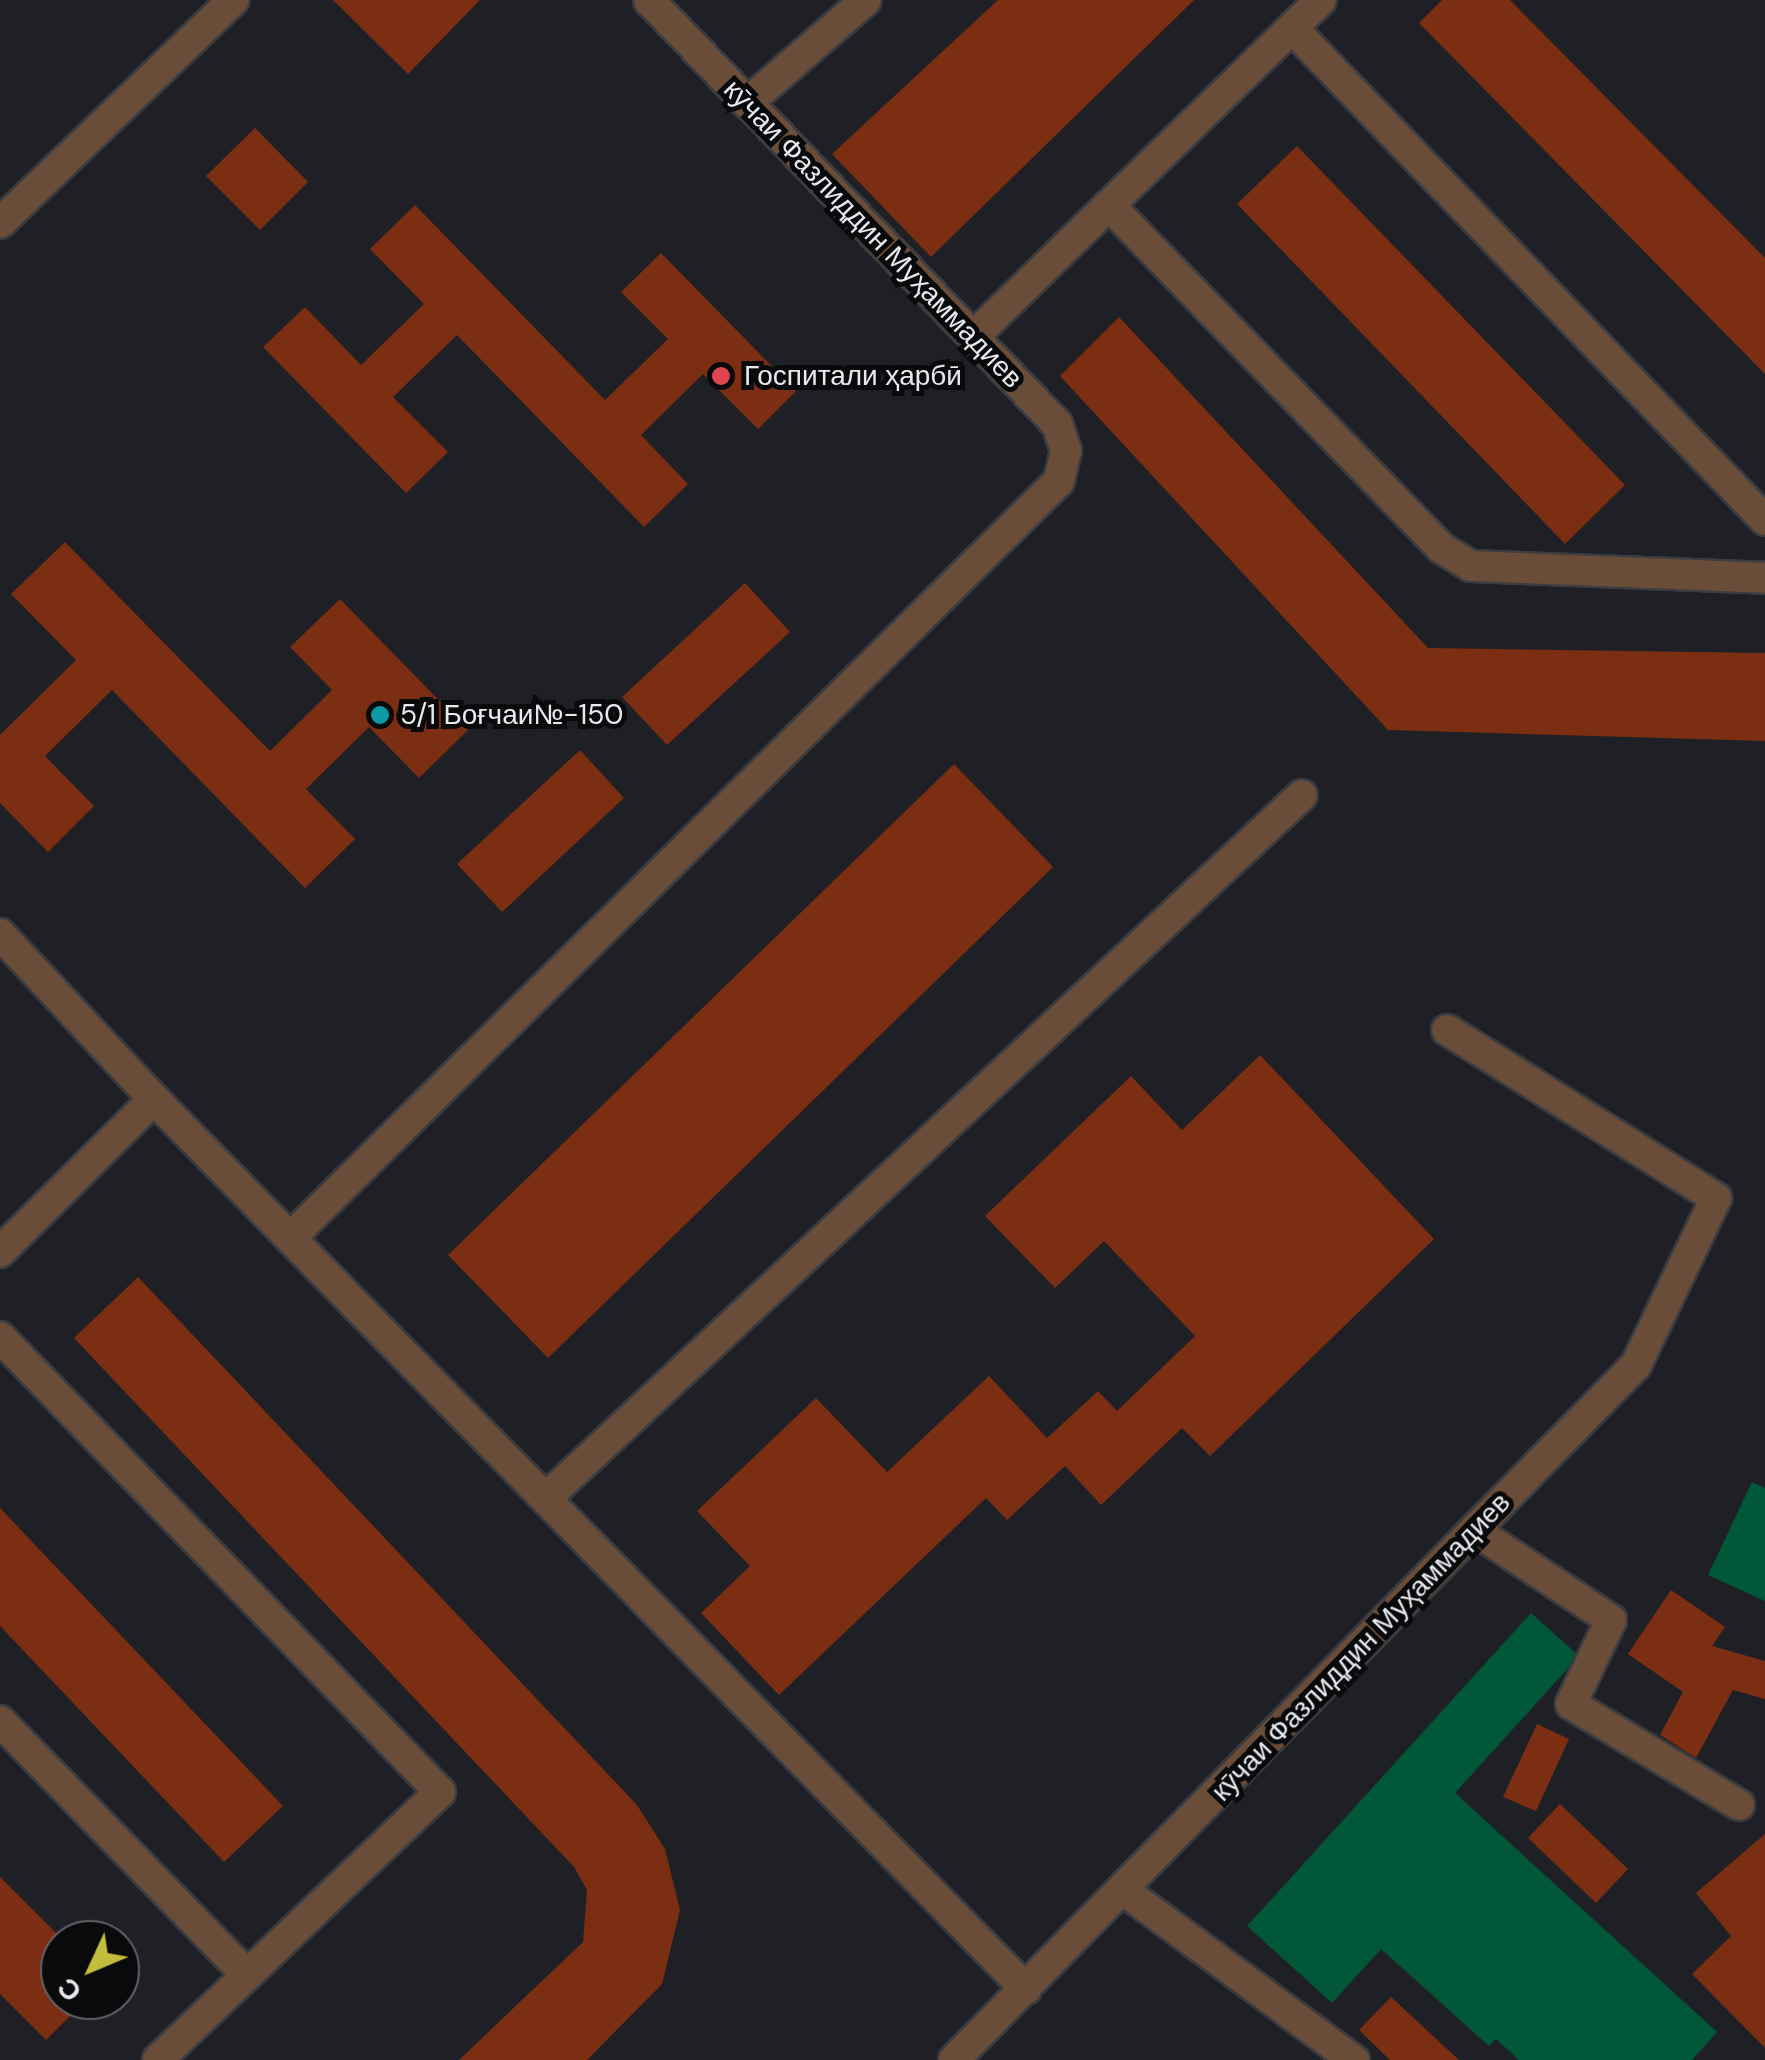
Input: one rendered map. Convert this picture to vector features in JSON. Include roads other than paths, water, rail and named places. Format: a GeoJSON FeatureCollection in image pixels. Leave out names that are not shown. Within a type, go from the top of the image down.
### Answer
{"type":"FeatureCollection","features":[{"type":"Feature","properties":{"kind":"street"},"geometry":{"type":"LineString","coordinates":[[0,223],[233,0]]}},
{"type":"Feature","properties":{"kind":"street","name":"кӯчаи Фазлиддин Муҳаммадиев"},"geometry":{"type":"LineString","coordinates":[[290,1238],[1060,481],[1066,452],[1057,424],[650,0]]}},
{"type":"Feature","properties":{"kind":"street"},"geometry":{"type":"LineString","coordinates":[[747,104],[866,0]]}},
{"type":"Feature","properties":{"kind":"street"},"geometry":{"type":"LineString","coordinates":[[972,337],[1320,0]]}},
{"type":"Feature","properties":{"kind":"street"},"geometry":{"type":"LineString","coordinates":[[1292,28],[1765,520]]}},
{"type":"Feature","properties":{"kind":"street"},"geometry":{"type":"LineString","coordinates":[[1110,205],[1440,548],[1471,566],[1765,578]]}},
{"type":"Feature","properties":{"kind":"street"},"geometry":{"type":"LineString","coordinates":[[546,1498],[1302,794]]}},
{"type":"Feature","properties":{"kind":"street"},"geometry":{"type":"LineString","coordinates":[[0,934],[154,1100],[1026,1990]]}},
{"type":"Feature","properties":{"kind":"street","name":"кӯчаи Фазлиддин Муҳаммадиев"},"geometry":{"type":"LineString","coordinates":[[954,2060],[1636,1365],[1716,1198],[1448,1030]]}},
{"type":"Feature","properties":{"kind":"street"},"geometry":{"type":"LineString","coordinates":[[0,1252],[154,1100]]}},
{"type":"Feature","properties":{"kind":"street"},"geometry":{"type":"LineString","coordinates":[[0,1336],[440,1792],[158,2060]]}},
{"type":"Feature","properties":{"kind":"street"},"geometry":{"type":"LineString","coordinates":[[1474,1530],[1611,1620],[1571,1704],[1739,1806]]}},
{"type":"Feature","properties":{"kind":"street"},"geometry":{"type":"LineString","coordinates":[[0,1721],[246,1974]]}},
{"type":"Feature","properties":{"kind":"street"},"geometry":{"type":"LineString","coordinates":[[1123,1890],[1354,2060]]}},
{"type":"Feature","properties":{"kind":"place","name":"Госпитали ҳарбӣ"},"geometry":{"type":"Point","coordinates":[721,376]}},
{"type":"Feature","properties":{"kind":"place","name":"5/1 Боғчаи№-150"},"geometry":{"type":"Point","coordinates":[380,715]}}]}
